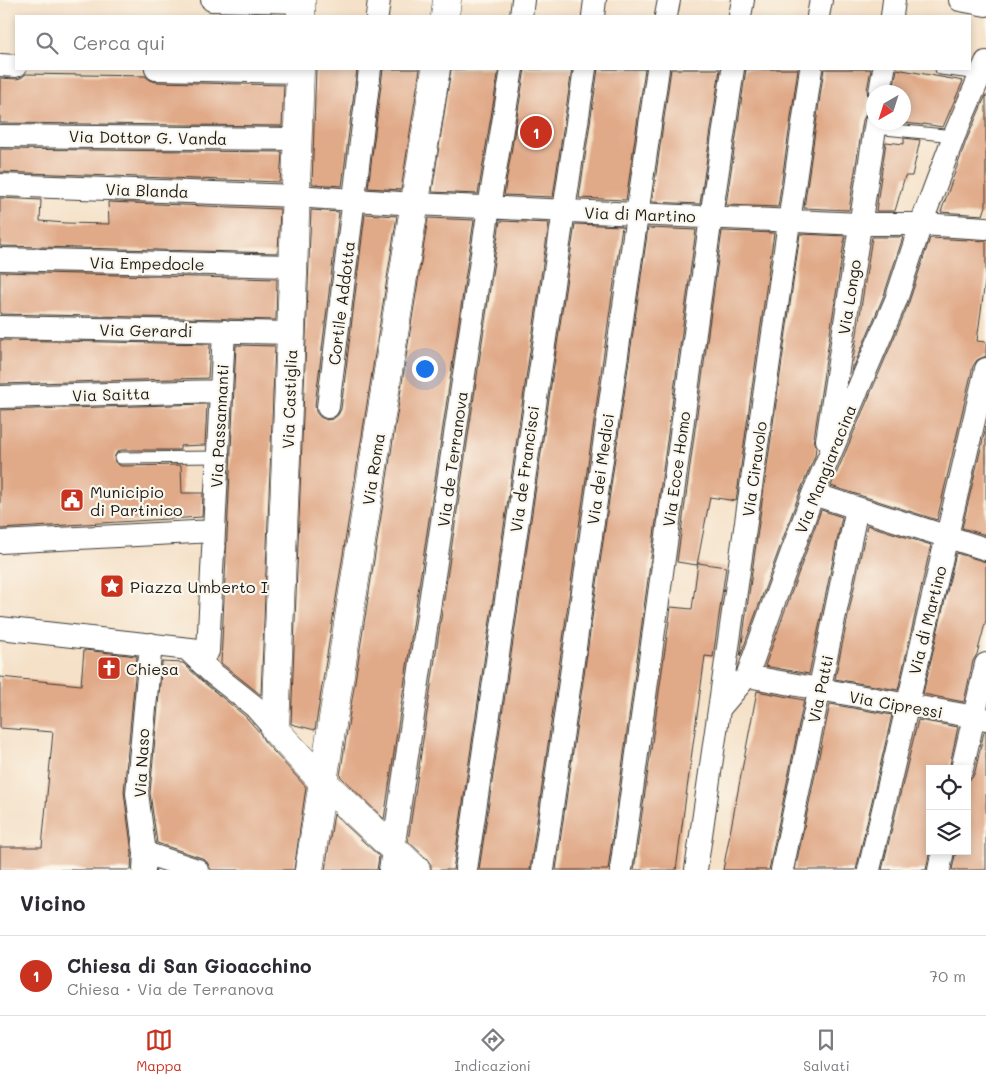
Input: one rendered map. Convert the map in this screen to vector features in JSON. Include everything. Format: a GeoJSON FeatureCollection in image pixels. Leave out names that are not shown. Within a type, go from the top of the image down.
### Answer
{"type":"FeatureCollection","features":[{"type":"Feature","properties":{"kind":"street"},"geometry":{"type":"LineString","coordinates":[[212,0],[301,6]]}},
{"type":"Feature","properties":{"kind":"street"},"geometry":{"type":"LineString","coordinates":[[377,15],[378,0]]}},
{"type":"Feature","properties":{"kind":"street"},"geometry":{"type":"LineString","coordinates":[[445,15],[447,0]]}},
{"type":"Feature","properties":{"kind":"street"},"geometry":{"type":"LineString","coordinates":[[521,15],[524,0]]}},
{"type":"Feature","properties":{"kind":"street"},"geometry":{"type":"LineString","coordinates":[[593,15],[595,0]]}},
{"type":"Feature","properties":{"kind":"street"},"geometry":{"type":"LineString","coordinates":[[666,15],[669,0]]}},
{"type":"Feature","properties":{"kind":"street"},"geometry":{"type":"LineString","coordinates":[[740,15],[743,0]]}},
{"type":"Feature","properties":{"kind":"street"},"geometry":{"type":"LineString","coordinates":[[818,15],[821,0]]}},
{"type":"Feature","properties":{"kind":"street"},"geometry":{"type":"LineString","coordinates":[[892,15],[894,0]]}},
{"type":"Feature","properties":{"kind":"street"},"geometry":{"type":"LineString","coordinates":[[960,0],[986,5]]}},
{"type":"Feature","properties":{"kind":"street"},"geometry":{"type":"LineString","coordinates":[[0,65],[15,66]]}},
{"type":"Feature","properties":{"kind":"street","name":"Via Mangiaracina"},"geometry":{"type":"LineString","coordinates":[[720,708],[747,676],[813,494],[892,309],[954,136],[983,68]]}},
{"type":"Feature","properties":{"kind":"street","name":"Via Castiglia"},"geometry":{"type":"LineString","coordinates":[[275,730],[300,70]]}},
{"type":"Feature","properties":{"kind":"street","name":"Cortile Addotta"},"geometry":{"type":"LineString","coordinates":[[328,407],[370,70]]}},
{"type":"Feature","properties":{"kind":"street","name":"Via Roma"},"geometry":{"type":"LineString","coordinates":[[309,870],[436,70]]}},
{"type":"Feature","properties":{"kind":"street","name":"Via de Terranova"},"geometry":{"type":"LineString","coordinates":[[392,860],[489,207],[512,70]]}},
{"type":"Feature","properties":{"kind":"street","name":"Via de Francisci"},"geometry":{"type":"LineString","coordinates":[[466,870],[562,210],[585,70]]}},
{"type":"Feature","properties":{"kind":"street","name":"Via dei Medici"},"geometry":{"type":"LineString","coordinates":[[543,870],[658,70]]}},
{"type":"Feature","properties":{"kind":"street","name":"Via Ecce Homo"},"geometry":{"type":"LineString","coordinates":[[621,870],[710,217],[733,70]]}},
{"type":"Feature","properties":{"kind":"street","name":"Via Ciravolo"},"geometry":{"type":"LineString","coordinates":[[696,870],[811,70]]}},
{"type":"Feature","properties":{"kind":"street"},"geometry":{"type":"LineString","coordinates":[[881,85],[884,70]]}},
{"type":"Feature","properties":{"kind":"street","name":"Via Longo"},"geometry":{"type":"LineString","coordinates":[[822,472],[874,130]]}},
{"type":"Feature","properties":{"kind":"street","name":"Via Dottor G. Vanda"},"geometry":{"type":"LineString","coordinates":[[0,136],[296,139]]}},
{"type":"Feature","properties":{"kind":"street","name":"Via Blanda"},"geometry":{"type":"LineString","coordinates":[[0,185],[295,196]]}},
{"type":"Feature","properties":{"kind":"street","name":"Via di Martino"},"geometry":{"type":"LineString","coordinates":[[295,196],[414,204],[986,228]]}},
{"type":"Feature","properties":{"kind":"street","name":"Via Empedocle"},"geometry":{"type":"LineString","coordinates":[[0,259],[293,266]]}},
{"type":"Feature","properties":{"kind":"street","name":"Via Gerardi"},"geometry":{"type":"LineString","coordinates":[[0,327],[291,333]]}},
{"type":"Feature","properties":{"kind":"street","name":"Via Passannanti"},"geometry":{"type":"LineString","coordinates":[[202,657],[214,526],[224,331]]}},
{"type":"Feature","properties":{"kind":"street","name":"Via di Martino"},"geometry":{"type":"LineString","coordinates":[[869,870],[986,369]]}},
{"type":"Feature","properties":{"kind":"street","name":"Via Saitta"},"geometry":{"type":"LineString","coordinates":[[0,397],[221,390]]}},
{"type":"Feature","properties":{"kind":"street"},"geometry":{"type":"LineString","coordinates":[[813,494],[986,549]]}},
{"type":"Feature","properties":{"kind":"street","name":"Via Patti"},"geometry":{"type":"LineString","coordinates":[[782,870],[857,508]]}},
{"type":"Feature","properties":{"kind":"street"},"geometry":{"type":"LineString","coordinates":[[0,542],[214,526]]}},
{"type":"Feature","properties":{"kind":"street"},"geometry":{"type":"LineString","coordinates":[[0,628],[202,657],[254,706],[392,860],[416,870]]}},
{"type":"Feature","properties":{"kind":"street","name":"Via Naso"},"geometry":{"type":"LineString","coordinates":[[145,861],[137,793],[150,650]]}},
{"type":"Feature","properties":{"kind":"street"},"geometry":{"type":"LineString","coordinates":[[963,765],[980,718],[986,664]]}},
{"type":"Feature","properties":{"kind":"street","name":"Via Cipressi"},"geometry":{"type":"LineString","coordinates":[[747,676],[980,718]]}},
{"type":"Feature","properties":{"kind":"street"},"geometry":{"type":"LineString","coordinates":[[939,870],[943,855]]}},
{"type":"Feature","properties":{"kind":"street"},"geometry":{"type":"LineString","coordinates":[[145,861],[197,870]]}},
{"type":"Feature","properties":{"kind":"lane"},"geometry":{"type":"LineString","coordinates":[[911,130],[954,136]]}},
{"type":"Feature","properties":{"kind":"lane"},"geometry":{"type":"LineString","coordinates":[[121,458],[218,457]]}},
{"type":"Feature","properties":{"kind":"building"},"geometry":{"type":"Polygon","coordinates":[[[316,70],[357,70],[342,186],[312,184],[316,70]]]}},
{"type":"Feature","properties":{"kind":"building"},"geometry":{"type":"Polygon","coordinates":[[[383,70],[420,70],[401,190],[368,188],[383,70]]]}},
{"type":"Feature","properties":{"kind":"building"},"geometry":{"type":"Polygon","coordinates":[[[451,70],[499,70],[478,194],[432,192],[451,70]]]}},
{"type":"Feature","properties":{"kind":"building"},"geometry":{"type":"Polygon","coordinates":[[[525,70],[572,70],[553,197],[504,195],[525,70]]]}},
{"type":"Feature","properties":{"kind":"building"},"geometry":{"type":"Polygon","coordinates":[[[598,70],[645,70],[626,200],[579,198],[598,70]]]}},
{"type":"Feature","properties":{"kind":"building"},"geometry":{"type":"Polygon","coordinates":[[[671,70],[720,70],[700,204],[652,202],[671,70]]]}},
{"type":"Feature","properties":{"kind":"building"},"geometry":{"type":"Polygon","coordinates":[[[746,70],[798,70],[778,207],[726,205],[746,70]]]}},
{"type":"Feature","properties":{"kind":"building"},"geometry":{"type":"Polygon","coordinates":[[[824,70],[871,70],[868,85],[866,85],[866,114],[863,120],[849,210],[804,208],[824,70]]]}},
{"type":"Feature","properties":{"kind":"building"},"geometry":{"type":"Polygon","coordinates":[[[897,70],[963,81],[943,127],[911,124],[911,85],[894,85],[897,70]]]}},
{"type":"Feature","properties":{"kind":"building"},"geometry":{"type":"Polygon","coordinates":[[[26,74],[145,76],[156,82],[284,85],[282,126],[0,123],[0,78],[16,79],[26,74]]]}},
{"type":"Feature","properties":{"kind":"building"},"geometry":{"type":"Polygon","coordinates":[[[986,95],[986,206],[983,215],[941,212],[966,141],[986,95]]]}},
{"type":"Feature","properties":{"kind":"building"},"geometry":{"type":"Polygon","coordinates":[[[904,138],[920,140],[912,176],[905,176],[895,211],[876,211],[886,142],[904,144],[904,138]]]}},
{"type":"Feature","properties":{"kind":"building"},"geometry":{"type":"Polygon","coordinates":[[[0,149],[282,152],[280,182],[0,172],[0,149]]]}},
{"type":"Feature","properties":{"kind":"building"},"geometry":{"type":"Polygon","coordinates":[[[0,198],[41,200],[40,221],[65,223],[109,224],[108,202],[280,209],[278,253],[0,246],[0,198]]]}},
{"type":"Feature","properties":{"kind":"building"},"geometry":{"type":"Polygon","coordinates":[[[311,210],[339,212],[315,405],[316,412],[320,417],[327,420],[333,419],[341,409],[365,214],[397,216],[315,730],[291,724],[311,210]]]}},
{"type":"Feature","properties":{"kind":"building"},"geometry":{"type":"Polygon","coordinates":[[[428,218],[474,220],[384,819],[340,776],[428,218]]]}},
{"type":"Feature","properties":{"kind":"building"},"geometry":{"type":"Polygon","coordinates":[[[500,221],[549,223],[453,870],[431,870],[431,865],[427,859],[408,841],[500,221]]]}},
{"type":"Feature","properties":{"kind":"building"},"geometry":{"type":"Polygon","coordinates":[[[575,224],[622,226],[530,870],[479,870],[575,224]]]}},
{"type":"Feature","properties":{"kind":"building"},"geometry":{"type":"Polygon","coordinates":[[[648,228],[696,230],[608,870],[556,870],[648,228]]]}},
{"type":"Feature","properties":{"kind":"building"},"geometry":{"type":"Polygon","coordinates":[[[722,231],[774,233],[736,501],[710,497],[697,565],[677,562],[722,231]]]}},
{"type":"Feature","properties":{"kind":"building"},"geometry":{"type":"Polygon","coordinates":[[[800,234],[845,236],[814,438],[815,456],[801,489],[740,657],[800,234]]]}},
{"type":"Feature","properties":{"kind":"building"},"geometry":{"type":"Polygon","coordinates":[[[872,237],[903,237],[884,295],[851,373],[872,237]]]}},
{"type":"Feature","properties":{"kind":"building"},"geometry":{"type":"Polygon","coordinates":[[[930,238],[986,241],[986,274],[977,341],[986,342],[986,356],[977,360],[973,366],[937,520],[831,486],[908,305],[930,238]]]}},
{"type":"Feature","properties":{"kind":"building"},"geometry":{"type":"Polygon","coordinates":[[[0,272],[277,279],[276,320],[0,314],[0,272]]]}},
{"type":"Feature","properties":{"kind":"building"},"geometry":{"type":"Polygon","coordinates":[[[0,340],[210,344],[208,378],[0,384],[0,340]]]}},
{"type":"Feature","properties":{"kind":"building"},"geometry":{"type":"Polygon","coordinates":[[[236,345],[275,346],[261,695],[221,663],[236,345]]]}},
{"type":"Feature","properties":{"kind":"building"},"geometry":{"type":"Polygon","coordinates":[[[207,404],[205,445],[180,446],[180,450],[121,450],[117,452],[114,458],[115,462],[121,466],[181,465],[182,493],[203,493],[202,517],[0,529],[0,410],[207,404]]]}},
{"type":"Feature","properties":{"kind":"building"},"geometry":{"type":"Polygon","coordinates":[[[986,427],[986,535],[962,528],[986,427]]]}},
{"type":"Feature","properties":{"kind":"building"},"geometry":{"type":"Polygon","coordinates":[[[821,510],[842,517],[809,674],[765,666],[821,510]]]}},
{"type":"Feature","properties":{"kind":"building"},"geometry":{"type":"Polygon","coordinates":[[[867,525],[931,545],[898,690],[835,679],[867,525]]]}},
{"type":"Feature","properties":{"kind":"building"},"geometry":{"type":"Polygon","coordinates":[[[956,553],[986,562],[986,620],[977,654],[973,661],[964,702],[923,694],[956,553]]]}},
{"type":"Feature","properties":{"kind":"building"},"geometry":{"type":"Polygon","coordinates":[[[698,563],[726,567],[713,657],[705,656],[676,870],[634,870],[671,607],[692,609],[698,563]]]}},
{"type":"Feature","properties":{"kind":"building"},"geometry":{"type":"Polygon","coordinates":[[[84,650],[137,656],[124,792],[132,853],[131,870],[0,870],[0,847],[42,847],[53,732],[0,728],[0,677],[81,685],[84,650]]]}},
{"type":"Feature","properties":{"kind":"building"},"geometry":{"type":"Polygon","coordinates":[[[162,662],[183,663],[245,716],[260,733],[264,741],[306,787],[294,870],[211,870],[207,862],[202,858],[157,843],[150,793],[162,662]]]}},
{"type":"Feature","properties":{"kind":"building"},"geometry":{"type":"Polygon","coordinates":[[[757,691],[804,700],[769,870],[723,870],[757,691]]]}},
{"type":"Feature","properties":{"kind":"building"},"geometry":{"type":"Polygon","coordinates":[[[830,704],[892,715],[856,870],[795,870],[830,704]]]}},
{"type":"Feature","properties":{"kind":"building"},"geometry":{"type":"Polygon","coordinates":[[[918,720],[958,727],[950,765],[926,765],[926,855],[929,855],[926,870],[882,870],[918,720]]]}},
{"type":"Feature","properties":{"kind":"building"},"geometry":{"type":"Polygon","coordinates":[[[984,732],[986,732],[986,870],[952,870],[955,855],[971,855],[971,779],[975,772],[984,732]]]}},
{"type":"Feature","properties":{"kind":"building"},"geometry":{"type":"Polygon","coordinates":[[[334,814],[379,856],[377,870],[325,870],[334,814]]]}},
{"type":"Feature","properties":{"kind":"place","name":"Chiesa di San Gioacchino"},"geometry":{"type":"Point","coordinates":[536,132]}},
{"type":"Feature","properties":{"kind":"place","name":"Municipio di Partinico"},"geometry":{"type":"Point","coordinates":[72,500]}},
{"type":"Feature","properties":{"kind":"place","name":"Piazza Umberto I"},"geometry":{"type":"Point","coordinates":[112,586]}},
{"type":"Feature","properties":{"kind":"place","name":"Chiesa"},"geometry":{"type":"Point","coordinates":[109,668]}}]}
